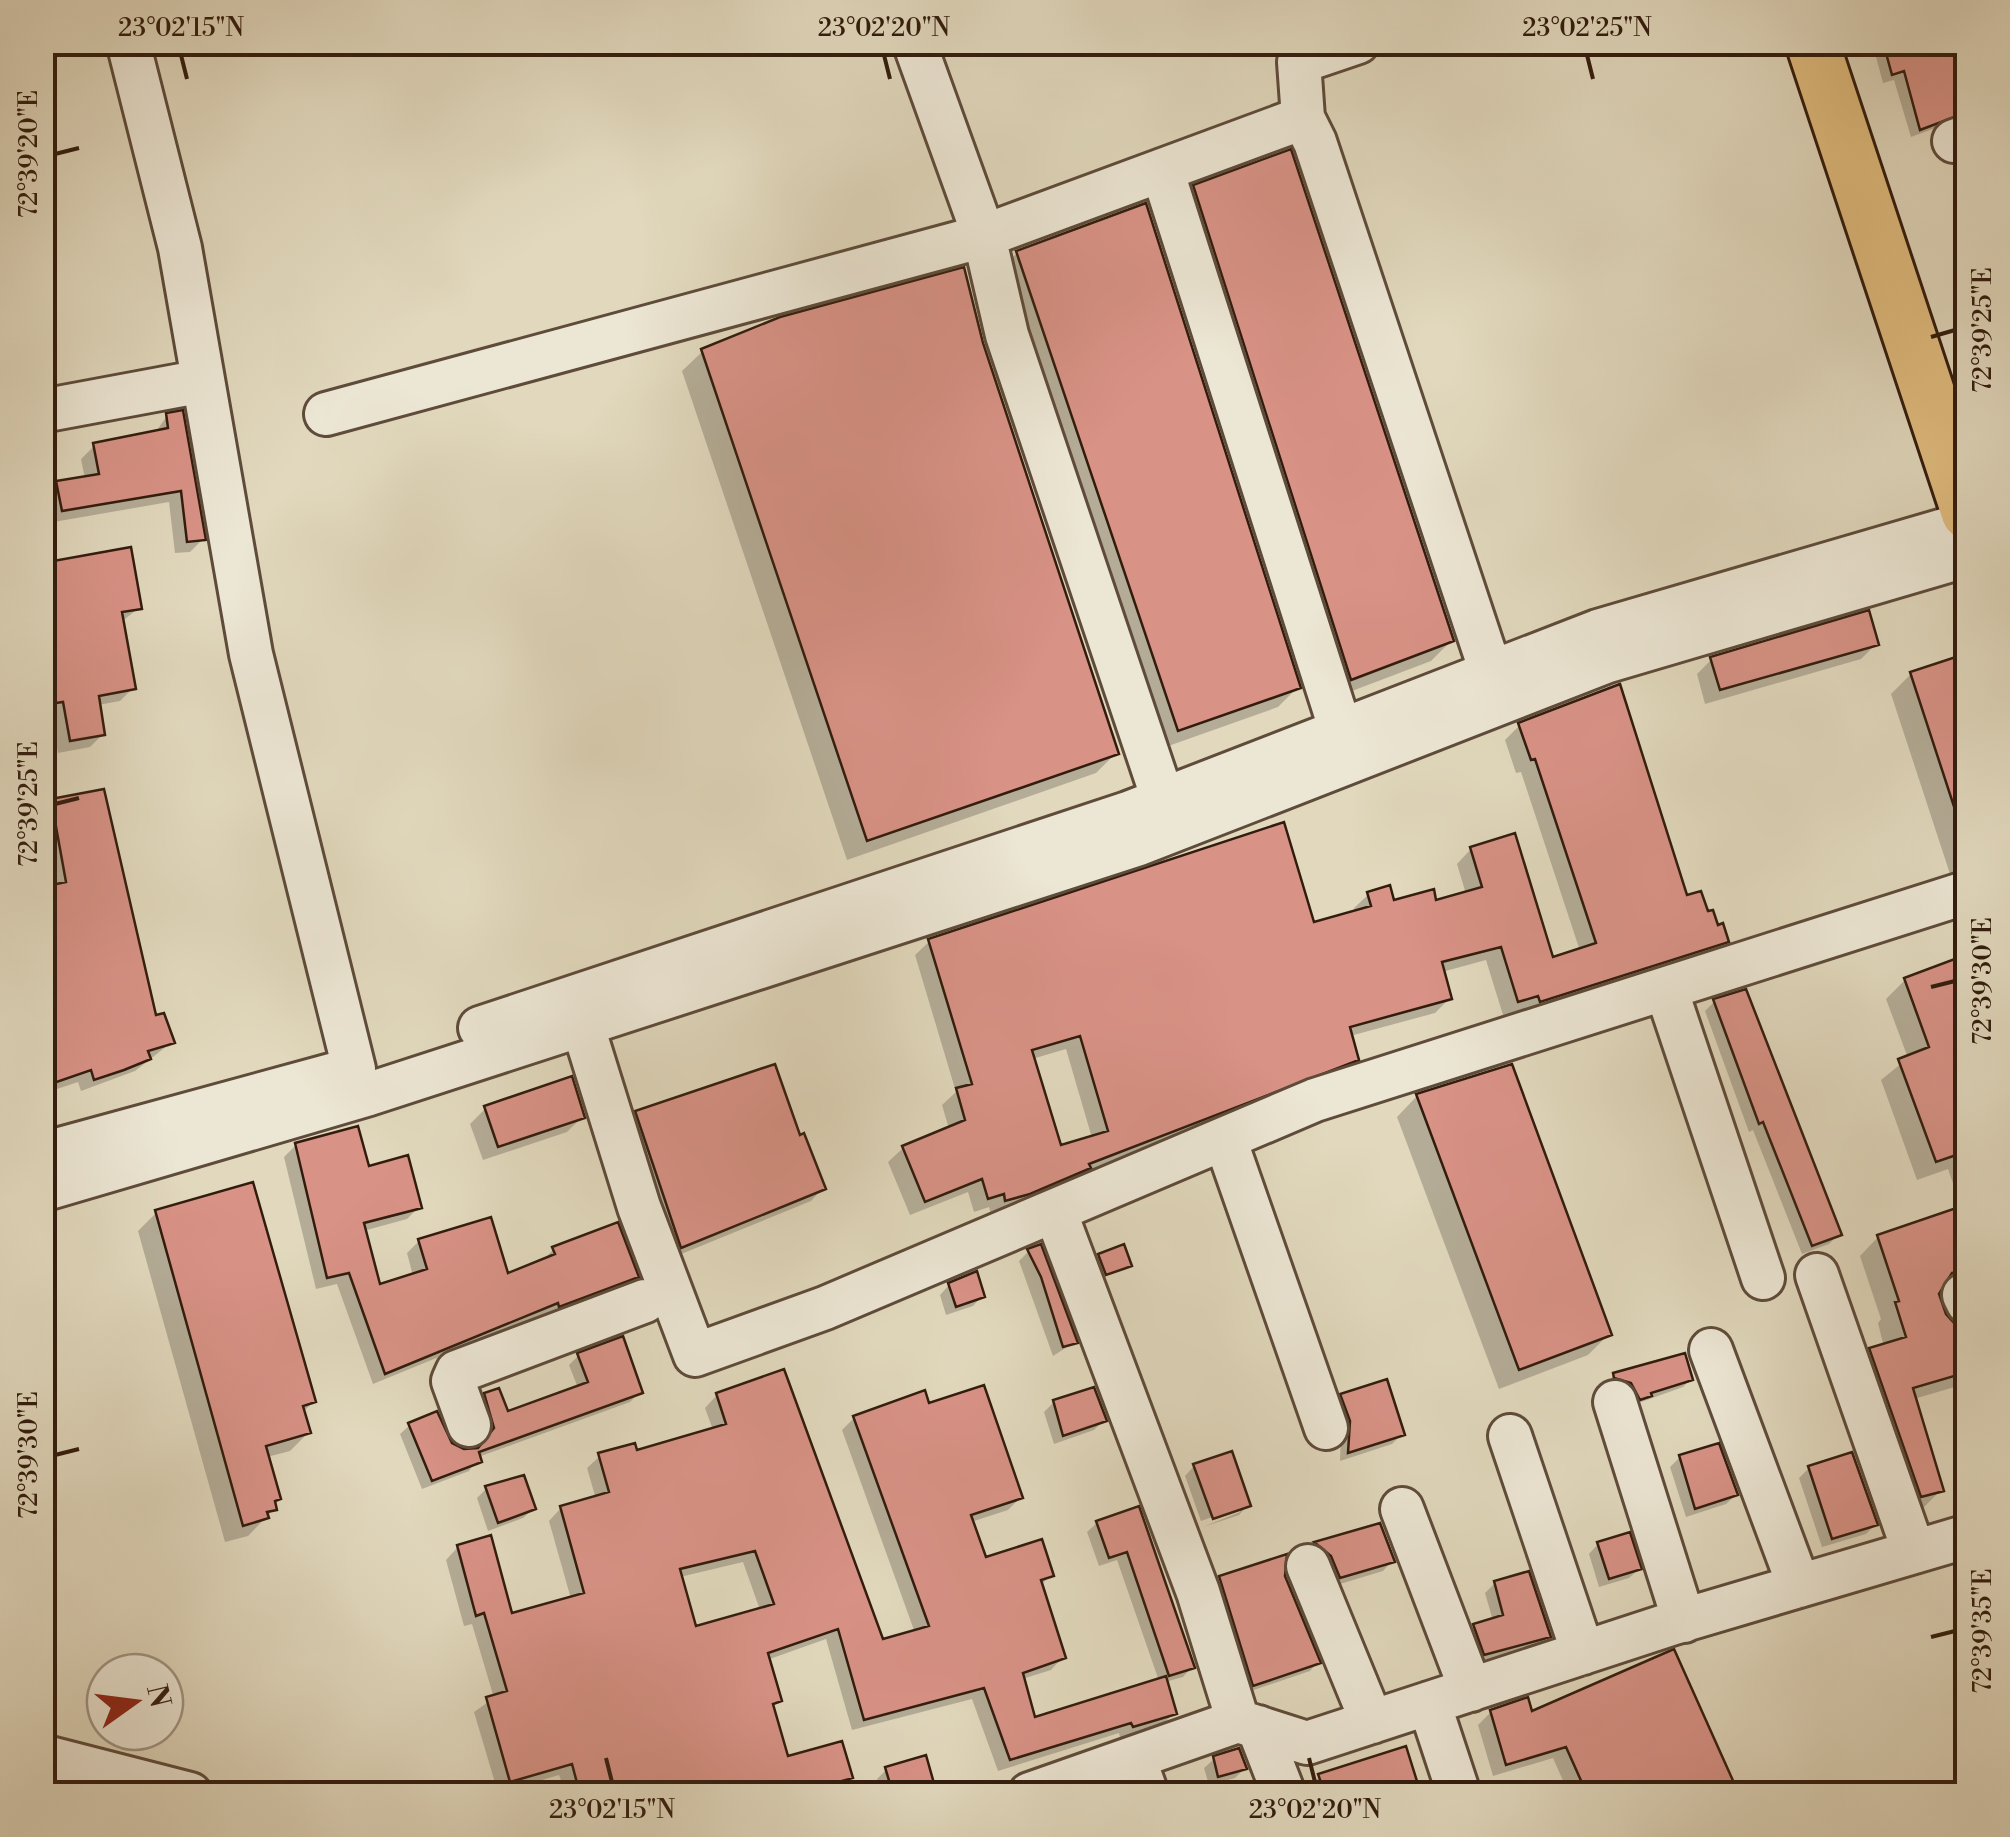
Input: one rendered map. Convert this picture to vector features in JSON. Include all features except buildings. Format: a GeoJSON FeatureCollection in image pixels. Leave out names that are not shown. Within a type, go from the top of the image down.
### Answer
{"type":"FeatureCollection","features":[{"type":"Feature","properties":{"kind":"main road"},"geometry":{"type":"LineString","coordinates":[[1812,42],[1968,513]]}},
{"type":"Feature","properties":{"kind":"main road"},"geometry":{"type":"LineString","coordinates":[[1839,42],[1898,226],[1968,419]]}},
{"type":"Feature","properties":{"kind":"street"},"geometry":{"type":"LineString","coordinates":[[128,42],[180,248],[251,654],[354,1069]]}},
{"type":"Feature","properties":{"kind":"street"},"geometry":{"type":"LineString","coordinates":[[914,42],[984,236],[1007,336],[1163,799]]}},
{"type":"Feature","properties":{"kind":"street"},"geometry":{"type":"LineString","coordinates":[[1358,42],[1299,62],[1302,118],[1315,142],[1491,672]]}},
{"type":"Feature","properties":{"kind":"street"},"geometry":{"type":"LineString","coordinates":[[326,414],[984,236],[1302,118]]}},
{"type":"Feature","properties":{"kind":"street"},"geometry":{"type":"LineString","coordinates":[[1162,170],[1340,731]]}},
{"type":"Feature","properties":{"kind":"street"},"geometry":{"type":"LineString","coordinates":[[42,411],[203,381]]}},
{"type":"Feature","properties":{"kind":"street"},"geometry":{"type":"LineString","coordinates":[[42,1190],[579,1011],[1163,799],[1598,630],[1968,522]]}},
{"type":"Feature","properties":{"kind":"street"},"geometry":{"type":"LineString","coordinates":[[42,1154],[579,1011],[1140,844],[1608,661],[1968,555]]}},
{"type":"Feature","properties":{"kind":"street"},"geometry":{"type":"LineString","coordinates":[[579,1011],[639,1207],[659,1295],[695,1355],[825,1308],[1315,1100],[1968,892]]}},
{"type":"Feature","properties":{"kind":"street"},"geometry":{"type":"LineString","coordinates":[[1666,989],[1763,1278]]}},
{"type":"Feature","properties":{"kind":"street"},"geometry":{"type":"LineString","coordinates":[[1225,1139],[1326,1428]]}},
{"type":"Feature","properties":{"kind":"street"},"geometry":{"type":"LineString","coordinates":[[1054,1211],[1248,1724],[1284,1794]]}},
{"type":"Feature","properties":{"kind":"street"},"geometry":{"type":"LineString","coordinates":[[1817,1274],[1914,1552]]}},
{"type":"Feature","properties":{"kind":"street"},"geometry":{"type":"LineString","coordinates":[[469,1425],[453,1381],[457,1372],[659,1295]]}},
{"type":"Feature","properties":{"kind":"street"},"geometry":{"type":"LineString","coordinates":[[1712,1350],[1799,1586]]}},
{"type":"Feature","properties":{"kind":"street"},"geometry":{"type":"LineString","coordinates":[[1615,1402],[1684,1620]]}},
{"type":"Feature","properties":{"kind":"street"},"geometry":{"type":"LineString","coordinates":[[1510,1436],[1583,1653]]}},
{"type":"Feature","properties":{"kind":"street"},"geometry":{"type":"LineString","coordinates":[[1402,1509],[1471,1690]]}},
{"type":"Feature","properties":{"kind":"street"},"geometry":{"type":"LineString","coordinates":[[1030,1794],[1140,1776],[1248,1724],[1307,1743],[1684,1620],[1968,1536]]}},
{"type":"Feature","properties":{"kind":"street"},"geometry":{"type":"LineString","coordinates":[[1308,1566],[1372,1722]]}},
{"type":"Feature","properties":{"kind":"street"},"geometry":{"type":"LineString","coordinates":[[1429,1704],[1460,1794]]}},
{"type":"Feature","properties":{"kind":"street"},"geometry":{"type":"LineString","coordinates":[[42,1756],[190,1794]]}}]}
